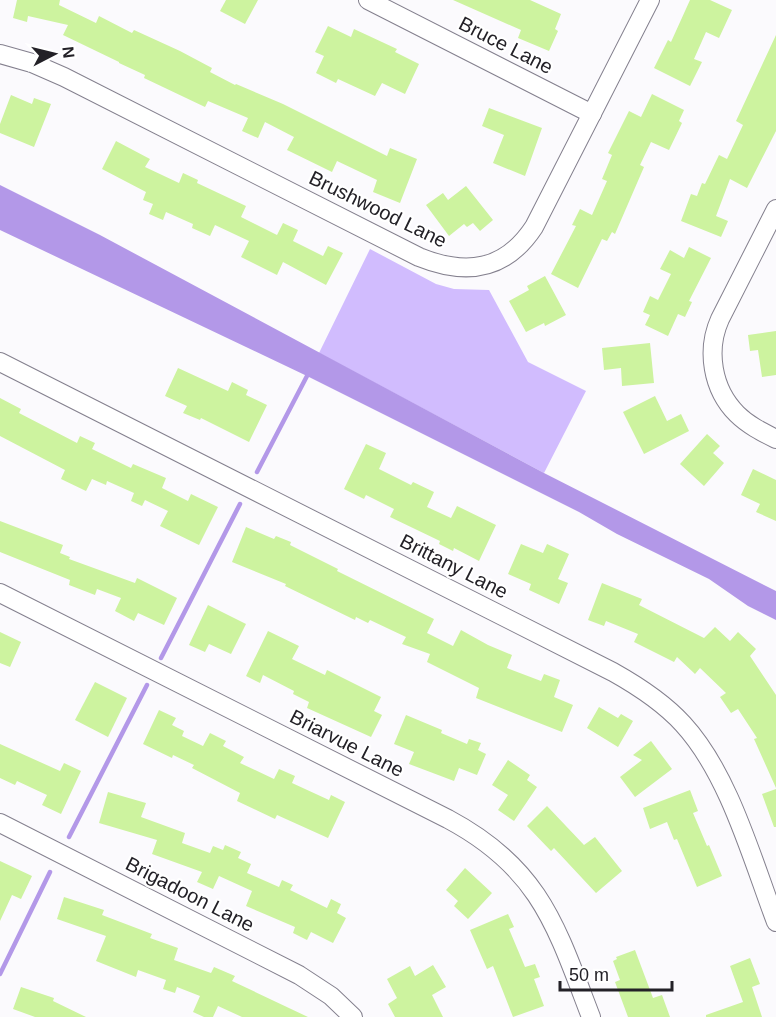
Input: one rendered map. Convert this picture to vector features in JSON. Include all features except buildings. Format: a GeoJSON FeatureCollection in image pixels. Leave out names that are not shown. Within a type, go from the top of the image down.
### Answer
{"type":"FeatureCollection","features":[{"type":"Feature","properties":{"kind":"street","name":"Bruce Lane"},"geometry":{"type":"LineString","coordinates":[[368,0],[592,114]]}},
{"type":"Feature","properties":{"kind":"street","name":"Brushwood Lane"},"geometry":{"type":"LineString","coordinates":[[0,54],[32,63],[64,77],[432,263],[454,268],[476,268],[506,256],[520,245],[540,216],[650,0]]}},
{"type":"Feature","properties":{"kind":"street"},"geometry":{"type":"LineString","coordinates":[[776,209],[720,319],[714,336],[712,355],[717,383],[730,406],[745,421],[776,439]]}},
{"type":"Feature","properties":{"kind":"street","name":"Brittany Lane"},"geometry":{"type":"LineString","coordinates":[[0,362],[613,672],[652,696],[684,725],[709,761],[734,813],[776,922]]}},
{"type":"Feature","properties":{"kind":"street","name":"Briarvue Lane"},"geometry":{"type":"LineString","coordinates":[[0,593],[448,819],[488,843],[518,871],[544,905],[569,959],[591,1017]]}},
{"type":"Feature","properties":{"kind":"street","name":"Brigadoon Lane"},"geometry":{"type":"LineString","coordinates":[[0,823],[299,975],[331,996],[353,1017]]}},
{"type":"Feature","properties":{"kind":"shaded area"},"geometry":{"type":"Polygon","coordinates":[[[0,185],[100,235],[544,473],[776,591],[776,620],[748,606],[709,579],[617,534],[579,512],[307,376],[0,230],[0,185]]]}},
{"type":"Feature","properties":{"kind":"shaded area"},"geometry":{"type":"Polygon","coordinates":[[[370,249],[436,284],[454,289],[489,290],[528,362],[586,391],[544,473],[319,353],[370,249]]]}},
{"type":"Feature","properties":{"kind":"waterway"},"geometry":{"type":"LineString","coordinates":[[257,472],[307,376]]}},
{"type":"Feature","properties":{"kind":"waterway"},"geometry":{"type":"LineString","coordinates":[[161,658],[240,504]]}},
{"type":"Feature","properties":{"kind":"waterway"},"geometry":{"type":"LineString","coordinates":[[69,837],[147,685]]}},
{"type":"Feature","properties":{"kind":"waterway"},"geometry":{"type":"LineString","coordinates":[[0,974],[50,872]]}}]}
